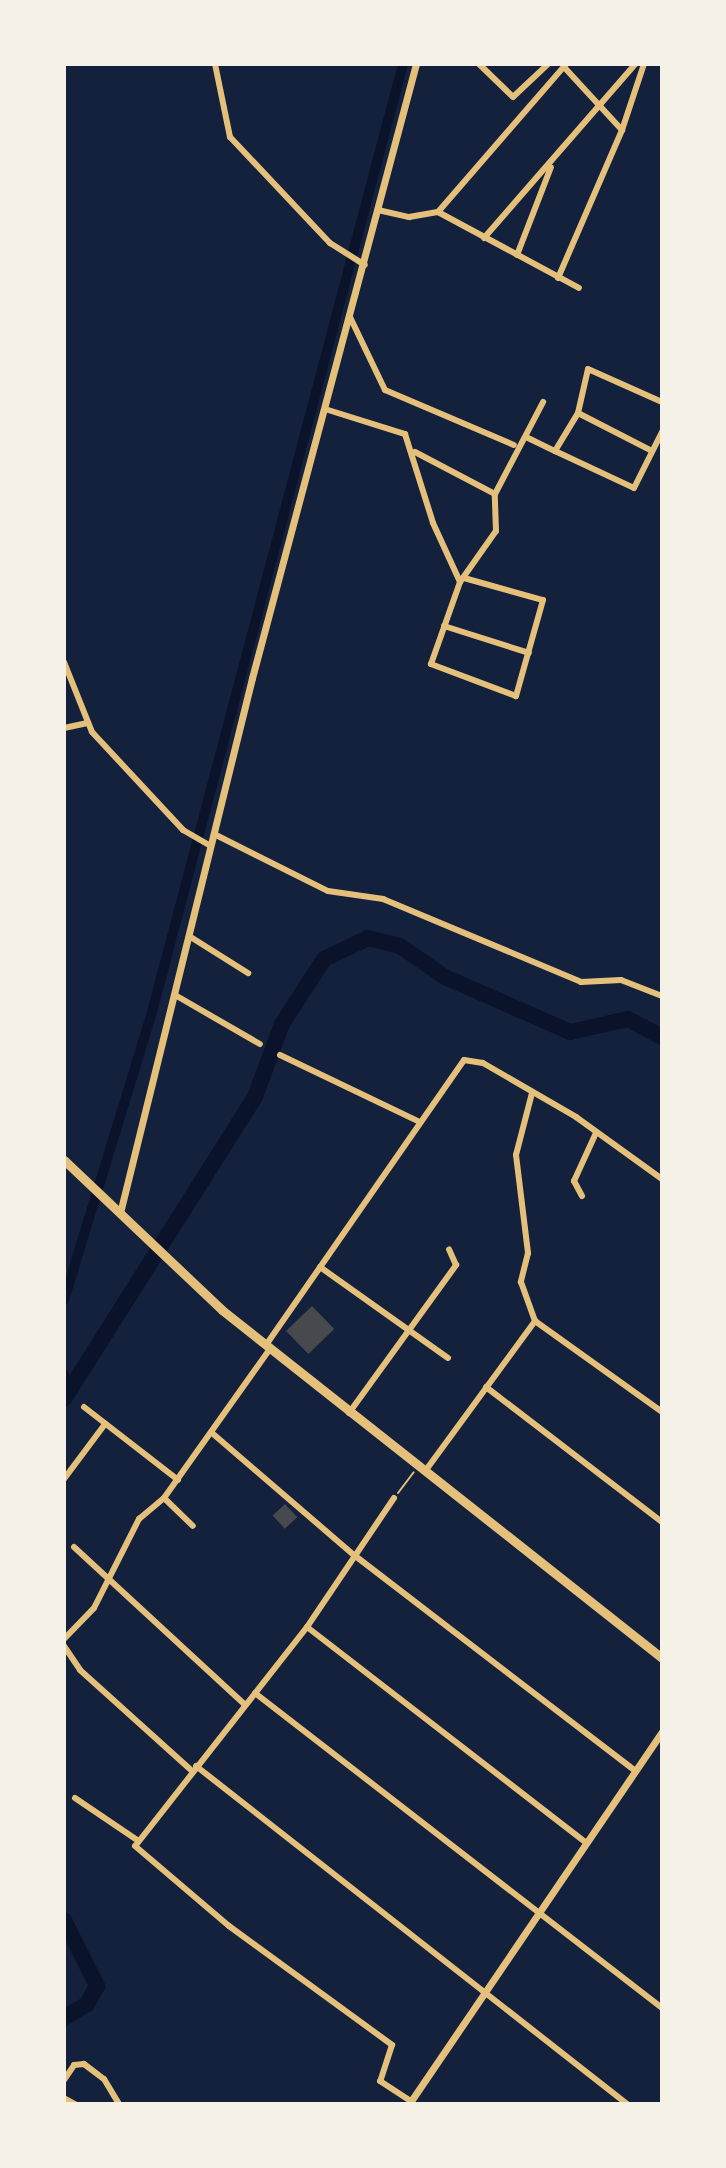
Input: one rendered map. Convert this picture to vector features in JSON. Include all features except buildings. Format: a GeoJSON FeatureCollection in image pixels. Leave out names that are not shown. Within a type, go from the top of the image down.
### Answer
{"type":"FeatureCollection","features":[{"type":"Feature","properties":{"kind":"main road"},"geometry":{"type":"LineString","coordinates":[[64,1160],[159,1252],[268,1347],[662,1658]]}},
{"type":"Feature","properties":{"kind":"street"},"geometry":{"type":"LineString","coordinates":[[215,64],[230,137],[339,250],[361,263]]}},
{"type":"Feature","properties":{"kind":"street"},"geometry":{"type":"LineString","coordinates":[[120,1213],[214,834],[350,317],[361,263],[416,64]]}},
{"type":"Feature","properties":{"kind":"street"},"geometry":{"type":"LineString","coordinates":[[479,64],[513,97],[548,64]]}},
{"type":"Feature","properties":{"kind":"street"},"geometry":{"type":"LineString","coordinates":[[484,238],[553,163],[597,103],[635,64]]}},
{"type":"Feature","properties":{"kind":"street"},"geometry":{"type":"LineString","coordinates":[[558,278],[622,130],[644,64]]}},
{"type":"Feature","properties":{"kind":"street"},"geometry":{"type":"LineString","coordinates":[[378,210],[409,217],[438,212],[565,66],[622,130]]}},
{"type":"Feature","properties":{"kind":"street"},"geometry":{"type":"LineString","coordinates":[[517,255],[553,163]]}},
{"type":"Feature","properties":{"kind":"street"},"geometry":{"type":"LineString","coordinates":[[438,212],[579,288]]}},
{"type":"Feature","properties":{"kind":"street"},"geometry":{"type":"LineString","coordinates":[[350,317],[385,390],[514,445]]}},
{"type":"Feature","properties":{"kind":"street"},"geometry":{"type":"LineString","coordinates":[[555,451],[578,413],[591,369],[662,402]]}},
{"type":"Feature","properties":{"kind":"street"},"geometry":{"type":"LineString","coordinates":[[462,580],[542,598],[519,693],[510,694],[431,665],[462,580],[496,531],[495,494],[528,438],[543,402]]}},
{"type":"Feature","properties":{"kind":"street"},"geometry":{"type":"LineString","coordinates":[[325,409],[399,430],[415,452],[433,523],[462,580]]}},
{"type":"Feature","properties":{"kind":"street"},"geometry":{"type":"LineString","coordinates":[[578,413],[652,451]]}},
{"type":"Feature","properties":{"kind":"street"},"geometry":{"type":"LineString","coordinates":[[528,438],[634,488],[662,432]]}},
{"type":"Feature","properties":{"kind":"street"},"geometry":{"type":"LineString","coordinates":[[415,452],[495,494]]}},
{"type":"Feature","properties":{"kind":"street"},"geometry":{"type":"LineString","coordinates":[[444,626],[529,653]]}},
{"type":"Feature","properties":{"kind":"street"},"geometry":{"type":"LineString","coordinates":[[64,662],[87,723],[194,838],[211,846]]}},
{"type":"Feature","properties":{"kind":"street"},"geometry":{"type":"LineString","coordinates":[[64,728],[87,723]]}},
{"type":"Feature","properties":{"kind":"street"},"geometry":{"type":"LineString","coordinates":[[214,834],[328,891],[383,899],[581,982],[621,980],[662,996]]}},
{"type":"Feature","properties":{"kind":"street"},"geometry":{"type":"LineString","coordinates":[[189,936],[248,973]]}},
{"type":"Feature","properties":{"kind":"street"},"geometry":{"type":"LineString","coordinates":[[175,995],[260,1044]]}},
{"type":"Feature","properties":{"kind":"street"},"geometry":{"type":"LineString","coordinates":[[280,1055],[418,1121]]}},
{"type":"Feature","properties":{"kind":"street"},"geometry":{"type":"LineString","coordinates":[[64,1639],[94,1608],[134,1527],[164,1498],[212,1433],[459,1063],[470,1059],[483,1063],[596,1133],[662,1179]]}},
{"type":"Feature","properties":{"kind":"street"},"geometry":{"type":"LineString","coordinates":[[532,1093],[516,1155],[528,1253],[521,1282],[535,1321],[662,1412]]}},
{"type":"Feature","properties":{"kind":"street"},"geometry":{"type":"LineString","coordinates":[[582,1196],[574,1181],[596,1133]]}},
{"type":"Feature","properties":{"kind":"street"},"geometry":{"type":"LineString","coordinates":[[349,1413],[456,1265],[449,1249]]}},
{"type":"Feature","properties":{"kind":"street"},"geometry":{"type":"LineString","coordinates":[[320,1267],[412,1329],[448,1358]]}},
{"type":"Feature","properties":{"kind":"street"},"geometry":{"type":"LineString","coordinates":[[423,1468],[535,1321]]}},
{"type":"Feature","properties":{"kind":"street"},"geometry":{"type":"LineString","coordinates":[[486,1387],[662,1522]]}},
{"type":"Feature","properties":{"kind":"street"},"geometry":{"type":"LineString","coordinates":[[84,1407],[178,1480]]}},
{"type":"Feature","properties":{"kind":"street"},"geometry":{"type":"LineString","coordinates":[[64,1479],[105,1424]]}},
{"type":"Feature","properties":{"kind":"street"},"geometry":{"type":"LineString","coordinates":[[212,1433],[354,1555],[635,1771]]}},
{"type":"Feature","properties":{"kind":"street"},"geometry":{"type":"LineString","coordinates":[[164,1498],[193,1526]]}},
{"type":"Feature","properties":{"kind":"street"},"geometry":{"type":"LineString","coordinates":[[137,1840],[307,1627],[394,1498]]}},
{"type":"Feature","properties":{"kind":"street"},"geometry":{"type":"LineString","coordinates":[[74,1547],[111,1576],[160,1632],[245,1705]]}},
{"type":"Feature","properties":{"kind":"street"},"geometry":{"type":"LineString","coordinates":[[307,1627],[586,1843]]}},
{"type":"Feature","properties":{"kind":"street"},"geometry":{"type":"LineString","coordinates":[[64,1646],[80,1670],[193,1768],[486,1991],[627,2104]]}},
{"type":"Feature","properties":{"kind":"street"},"geometry":{"type":"LineString","coordinates":[[255,1693],[662,2008]]}},
{"type":"Feature","properties":{"kind":"street"},"geometry":{"type":"LineString","coordinates":[[75,1798],[137,1840],[140,1852],[229,1926],[392,2045],[380,2081],[410,2103],[662,1732]]}},
{"type":"Feature","properties":{"kind":"street"},"geometry":{"type":"LineString","coordinates":[[64,2080],[76,2063],[84,2064],[104,2079],[119,2104]]}},
{"type":"Feature","properties":{"kind":"street"},"geometry":{"type":"LineString","coordinates":[[64,2098],[75,2104]]}},
{"type":"Feature","properties":{"kind":"path"},"geometry":{"type":"LineString","coordinates":[[394,1498],[423,1468]]}},
{"type":"Feature","properties":{"kind":"waterway"},"geometry":{"type":"LineString","coordinates":[[64,1300],[152,1012],[403,64]]}},
{"type":"Feature","properties":{"kind":"waterway"},"geometry":{"type":"LineString","coordinates":[[64,1399],[255,1097],[282,1024],[324,959],[368,938],[400,946],[445,977],[570,1032],[628,1019],[662,1037]]}},
{"type":"Feature","properties":{"kind":"waterway"},"geometry":{"type":"LineString","coordinates":[[64,1374],[68,1394]]}},
{"type":"Feature","properties":{"kind":"waterway"},"geometry":{"type":"LineString","coordinates":[[64,1920],[97,1986],[87,2004],[64,2018]]}}]}
